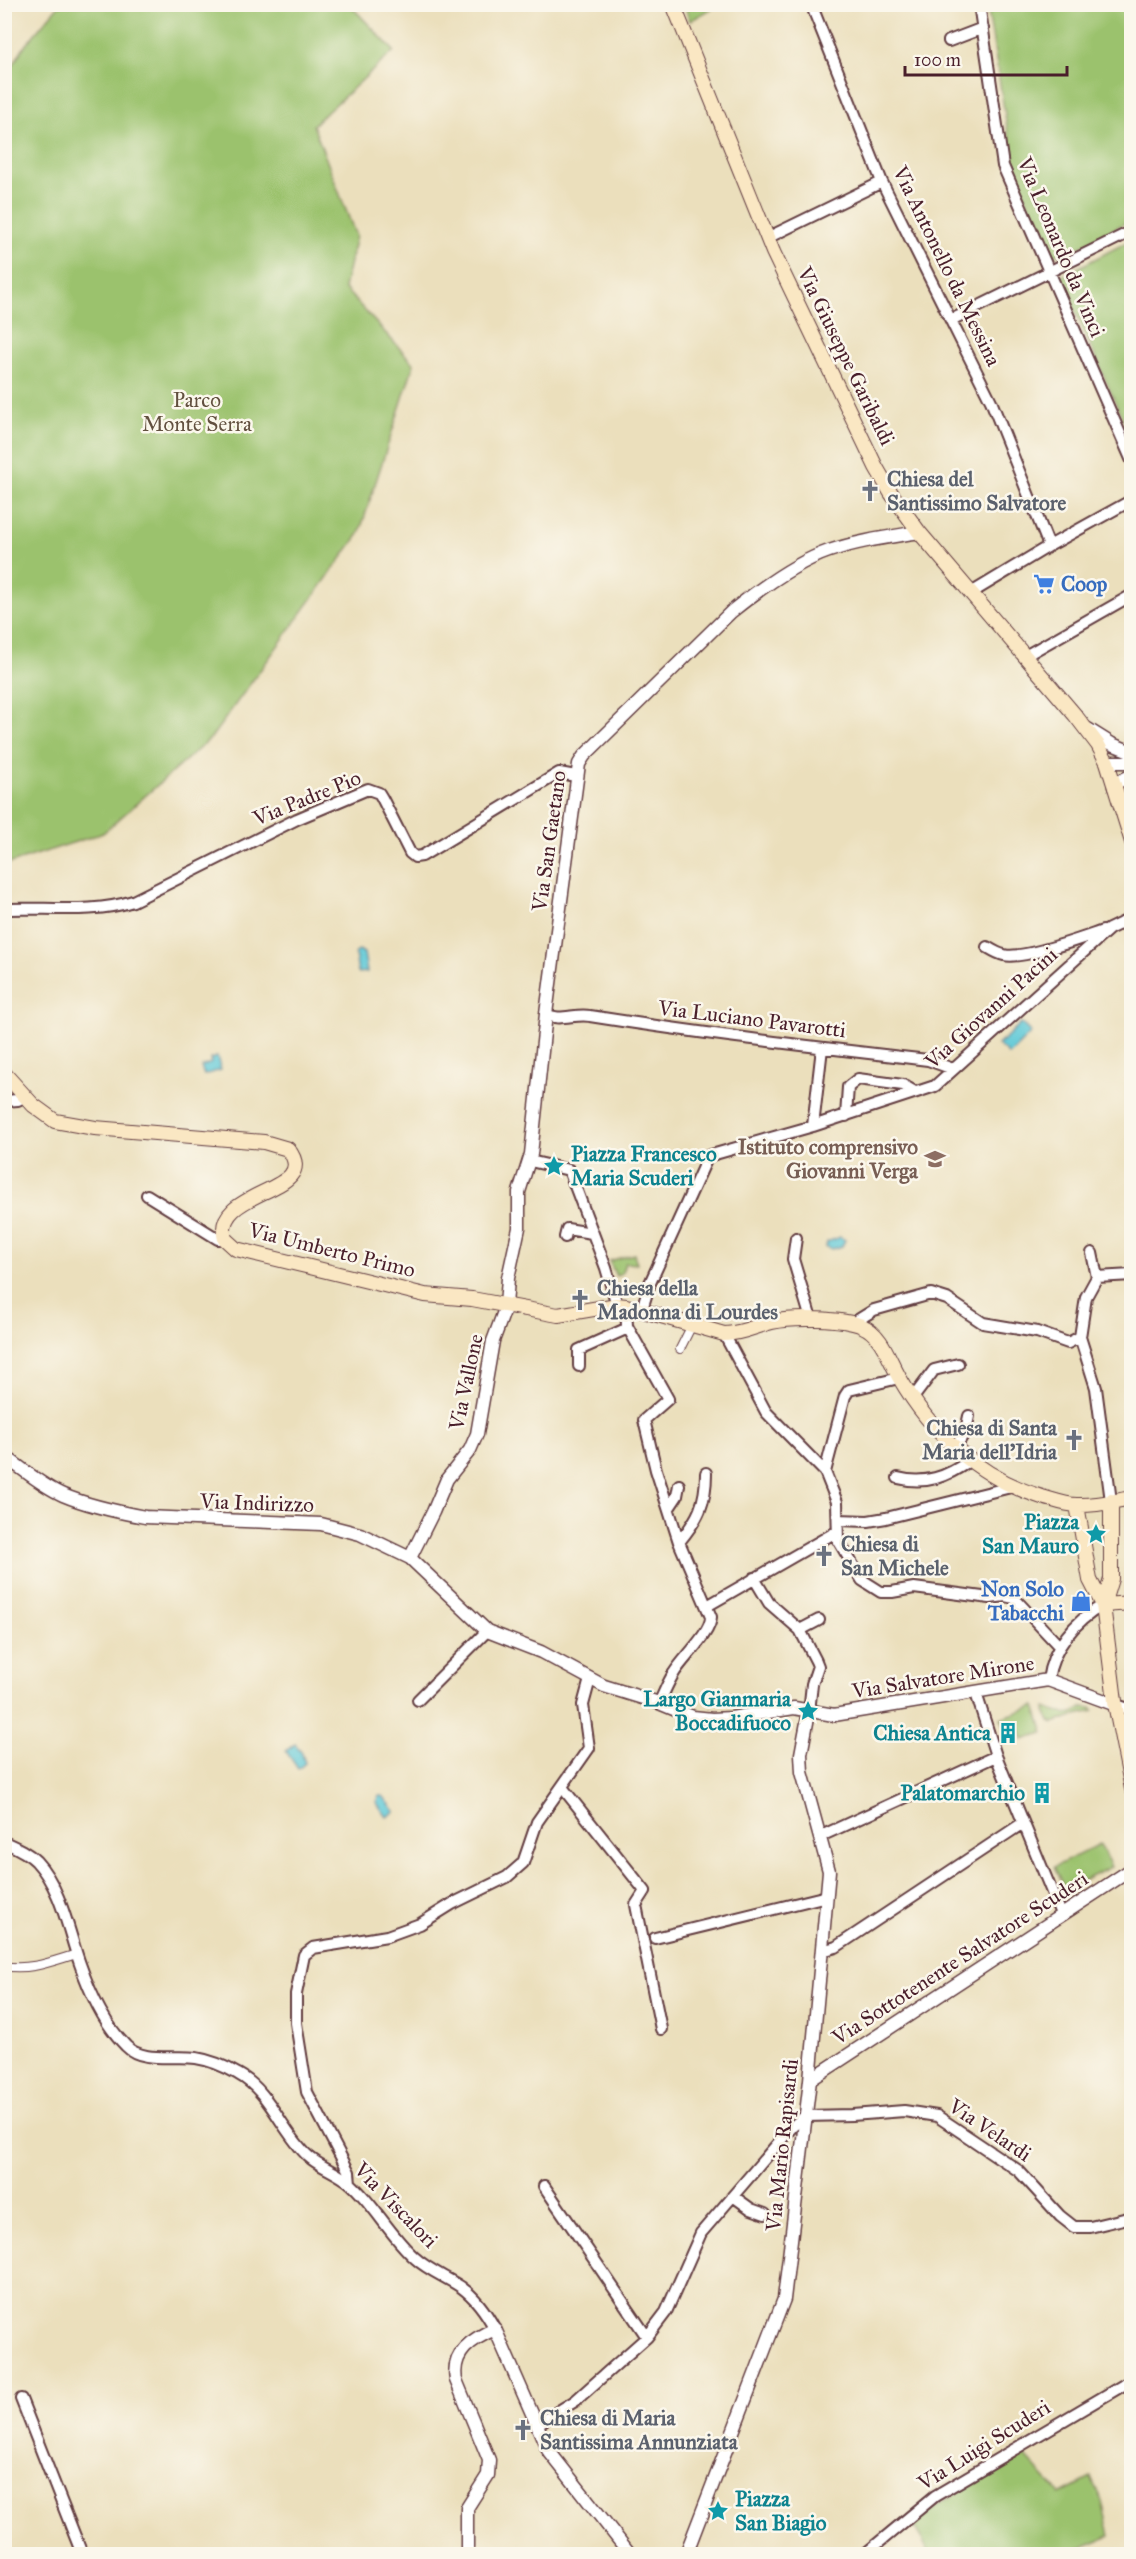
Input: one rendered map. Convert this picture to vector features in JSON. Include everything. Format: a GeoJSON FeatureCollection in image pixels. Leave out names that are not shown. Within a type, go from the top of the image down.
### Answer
{"type":"FeatureCollection","features":[{"type":"Feature","properties":{"kind":"main road","name":"Via Giuseppe Garibaldi"},"geometry":{"type":"LineString","coordinates":[[673,4],[768,238],[876,467],[891,493],[920,532],[1084,726],[1107,762],[1131,842]]}},
{"type":"Feature","properties":{"kind":"main road","name":"Via Umberto Primo"},"geometry":{"type":"LineString","coordinates":[[4,1073],[33,1106],[55,1120],[95,1128],[264,1142],[288,1149],[296,1165],[289,1179],[238,1205],[231,1211],[224,1226],[225,1239],[236,1249],[425,1295],[472,1299],[558,1315],[618,1305]]}},
{"type":"Feature","properties":{"kind":"main road"},"geometry":{"type":"LineString","coordinates":[[618,1305],[646,1310],[724,1334],[733,1334],[784,1320],[811,1319],[853,1323],[873,1333],[913,1398],[931,1422],[969,1461],[1032,1494],[1077,1505],[1131,1498]]}},
{"type":"Feature","properties":{"kind":"main road"},"geometry":{"type":"LineString","coordinates":[[1103,1605],[1111,1579],[1114,1501]]}},
{"type":"Feature","properties":{"kind":"main road"},"geometry":{"type":"LineString","coordinates":[[1077,1505],[1089,1580],[1103,1605],[1116,1706],[1131,1789]]}},
{"type":"Feature","properties":{"kind":"main road"},"geometry":{"type":"LineString","coordinates":[[1103,1605],[1131,1603]]}},
{"type":"Feature","properties":{"kind":"street","name":"Via Antonello da Messina"},"geometry":{"type":"LineString","coordinates":[[818,4],[813,9],[882,182],[992,401],[1049,546]]}},
{"type":"Feature","properties":{"kind":"street","name":"Via Leonardo da Vinci"},"geometry":{"type":"LineString","coordinates":[[979,4],[1003,166],[1131,461]]}},
{"type":"Feature","properties":{"kind":"street"},"geometry":{"type":"LineString","coordinates":[[949,41],[983,28]]}},
{"type":"Feature","properties":{"kind":"street"},"geometry":{"type":"LineString","coordinates":[[768,238],[882,182]]}},
{"type":"Feature","properties":{"kind":"street"},"geometry":{"type":"LineString","coordinates":[[951,320],[1131,231]]}},
{"type":"Feature","properties":{"kind":"street"},"geometry":{"type":"LineString","coordinates":[[971,593],[1131,500]]}},
{"type":"Feature","properties":{"kind":"street","name":"Via San Gaetano"},"geometry":{"type":"LineString","coordinates":[[506,1305],[508,1278],[519,1227],[519,1192],[530,1161],[576,776],[584,756],[731,612],[757,591],[827,551],[866,541],[920,532]]}},
{"type":"Feature","properties":{"kind":"street"},"geometry":{"type":"LineString","coordinates":[[1025,656],[1131,595]]}},
{"type":"Feature","properties":{"kind":"street"},"geometry":{"type":"LineString","coordinates":[[1084,726],[1112,744],[1131,752]]}},
{"type":"Feature","properties":{"kind":"street"},"geometry":{"type":"LineString","coordinates":[[1107,762],[1131,762]]}},
{"type":"Feature","properties":{"kind":"street","name":"Via Padre Pio"},"geometry":{"type":"LineString","coordinates":[[4,909],[115,907],[133,901],[297,819],[369,789],[379,793],[410,853],[415,857],[422,856],[559,772],[576,776]]}},
{"type":"Feature","properties":{"kind":"street"},"geometry":{"type":"LineString","coordinates":[[1114,787],[1131,775]]}},
{"type":"Feature","properties":{"kind":"street","name":"Via Giovanni Pacini"},"geometry":{"type":"LineString","coordinates":[[646,1310],[657,1268],[708,1156],[846,1116],[935,1086],[1109,929],[1131,918]]}},
{"type":"Feature","properties":{"kind":"street"},"geometry":{"type":"LineString","coordinates":[[987,947],[1002,955],[1014,956],[1079,940],[1109,929]]}},
{"type":"Feature","properties":{"kind":"street","name":"Via Luciano Pavarotti"},"geometry":{"type":"LineString","coordinates":[[546,1014],[552,1018],[585,1015],[688,1032],[928,1060],[953,1070]]}},
{"type":"Feature","properties":{"kind":"street"},"geometry":{"type":"LineString","coordinates":[[813,1126],[822,1048]]}},
{"type":"Feature","properties":{"kind":"street"},"geometry":{"type":"LineString","coordinates":[[846,1116],[848,1087],[858,1079],[903,1085],[915,1092]]}},
{"type":"Feature","properties":{"kind":"street"},"geometry":{"type":"LineString","coordinates":[[4,1101],[18,1100],[24,1096]]}},
{"type":"Feature","properties":{"kind":"street"},"geometry":{"type":"LineString","coordinates":[[530,1161],[570,1174],[618,1305],[668,1399],[644,1420],[656,1470],[679,1542],[707,1606],[711,1622],[673,1674],[659,1703]]}},
{"type":"Feature","properties":{"kind":"street"},"geometry":{"type":"LineString","coordinates":[[147,1195],[218,1239],[225,1239]]}},
{"type":"Feature","properties":{"kind":"street"},"geometry":{"type":"LineString","coordinates":[[565,1237],[567,1229],[592,1233]]}},
{"type":"Feature","properties":{"kind":"street"},"geometry":{"type":"LineString","coordinates":[[795,1238],[793,1259],[811,1319]]}},
{"type":"Feature","properties":{"kind":"street"},"geometry":{"type":"LineString","coordinates":[[1092,1253],[1097,1277],[1086,1297],[1080,1337],[1096,1388],[1105,1458],[1114,1501]]}},
{"type":"Feature","properties":{"kind":"street"},"geometry":{"type":"LineString","coordinates":[[1097,1277],[1131,1275]]}},
{"type":"Feature","properties":{"kind":"street"},"geometry":{"type":"LineString","coordinates":[[853,1323],[874,1310],[931,1294],[947,1299],[983,1323],[1037,1332],[1068,1343],[1080,1337]]}},
{"type":"Feature","properties":{"kind":"street","name":"Via Vallone"},"geometry":{"type":"LineString","coordinates":[[410,1558],[447,1479],[470,1450],[477,1434],[493,1341],[506,1305]]}},
{"type":"Feature","properties":{"kind":"street"},"geometry":{"type":"LineString","coordinates":[[680,1349],[692,1324]]}},
{"type":"Feature","properties":{"kind":"street"},"geometry":{"type":"LineString","coordinates":[[579,1366],[579,1350],[628,1327]]}},
{"type":"Feature","properties":{"kind":"street"},"geometry":{"type":"LineString","coordinates":[[724,1334],[766,1412],[825,1472],[837,1502],[838,1540],[862,1580],[874,1588],[892,1593],[914,1588],[990,1598],[1005,1596],[1014,1598],[1059,1646]]}},
{"type":"Feature","properties":{"kind":"street"},"geometry":{"type":"LineString","coordinates":[[913,1398],[934,1370],[958,1364]]}},
{"type":"Feature","properties":{"kind":"street"},"geometry":{"type":"LineString","coordinates":[[825,1472],[845,1396],[849,1390],[899,1378]]}},
{"type":"Feature","properties":{"kind":"street"},"geometry":{"type":"LineString","coordinates":[[955,1448],[966,1430],[969,1416]]}},
{"type":"Feature","properties":{"kind":"street","name":"Via Indirizzo"},"geometry":{"type":"LineString","coordinates":[[4,1456],[46,1486],[63,1495],[123,1513],[146,1517],[321,1524],[360,1534],[410,1558],[487,1631],[541,1652],[604,1686],[659,1703],[693,1717],[712,1719],[810,1708]]}},
{"type":"Feature","properties":{"kind":"street"},"geometry":{"type":"LineString","coordinates":[[898,1478],[924,1481],[941,1478],[956,1471],[969,1461]]}},
{"type":"Feature","properties":{"kind":"street"},"geometry":{"type":"LineString","coordinates":[[679,1542],[692,1527],[704,1502],[706,1473]]}},
{"type":"Feature","properties":{"kind":"street"},"geometry":{"type":"LineString","coordinates":[[669,1509],[677,1496],[679,1485]]}},
{"type":"Feature","properties":{"kind":"street"},"geometry":{"type":"LineString","coordinates":[[838,1520],[868,1521],[1015,1486]]}},
{"type":"Feature","properties":{"kind":"street"},"geometry":{"type":"LineString","coordinates":[[707,1606],[836,1532]]}},
{"type":"Feature","properties":{"kind":"street"},"geometry":{"type":"LineString","coordinates":[[754,1578],[769,1603],[800,1630],[818,1666],[812,1684],[810,1708]]}},
{"type":"Feature","properties":{"kind":"street","name":"Via Salvatore Mirone"},"geometry":{"type":"LineString","coordinates":[[810,1708],[834,1715],[1048,1680],[1050,1665],[1059,1646],[1087,1614],[1103,1605]]}},
{"type":"Feature","properties":{"kind":"street"},"geometry":{"type":"LineString","coordinates":[[800,1630],[819,1620]]}},
{"type":"Feature","properties":{"kind":"street"},"geometry":{"type":"LineString","coordinates":[[418,1700],[487,1631]]}},
{"type":"Feature","properties":{"kind":"street"},"geometry":{"type":"LineString","coordinates":[[351,2183],[349,2172],[307,2092],[297,2023],[296,1994],[304,1954],[313,1948],[387,1936],[420,1924],[452,1904],[507,1877],[522,1863],[537,1822],[589,1748],[583,1705],[590,1679]]}},
{"type":"Feature","properties":{"kind":"street"},"geometry":{"type":"LineString","coordinates":[[1048,1680],[1131,1710]]}},
{"type":"Feature","properties":{"kind":"street"},"geometry":{"type":"LineString","coordinates":[[976,1693],[996,1756],[1061,1914]]}},
{"type":"Feature","properties":{"kind":"street","name":"Via Mario Rapisardi"},"geometry":{"type":"LineString","coordinates":[[686,2554],[784,2299],[810,2080],[829,1870],[802,1772],[801,1754],[810,1708]]}},
{"type":"Feature","properties":{"kind":"street"},"geometry":{"type":"LineString","coordinates":[[821,1836],[996,1756]]}},
{"type":"Feature","properties":{"kind":"street"},"geometry":{"type":"LineString","coordinates":[[562,1787],[645,1891],[636,1905],[661,2030]]}},
{"type":"Feature","properties":{"kind":"street"},"geometry":{"type":"LineString","coordinates":[[822,1952],[836,1947],[1023,1823]]}},
{"type":"Feature","properties":{"kind":"street","name":"Via Viscalori"},"geometry":{"type":"LineString","coordinates":[[4,1842],[26,1852],[44,1872],[66,1918],[77,1954],[101,2013],[133,2053],[198,2058],[238,2074],[260,2092],[308,2156],[351,2183],[374,2207],[401,2244],[417,2259],[469,2294],[495,2329],[548,2450],[630,2554]]}},
{"type":"Feature","properties":{"kind":"street","name":"Via Sottotenente Salvatore Scuderi"},"geometry":{"type":"LineString","coordinates":[[810,2080],[1131,1869]]}},
{"type":"Feature","properties":{"kind":"street"},"geometry":{"type":"LineString","coordinates":[[655,1938],[827,1896]]}},
{"type":"Feature","properties":{"kind":"street"},"geometry":{"type":"LineString","coordinates":[[4,1966],[35,1967],[77,1954]]}},
{"type":"Feature","properties":{"kind":"street","name":"Via Velardi"},"geometry":{"type":"LineString","coordinates":[[805,2116],[922,2111],[937,2116],[1019,2171],[1060,2216],[1074,2227],[1090,2227],[1131,2217]]}},
{"type":"Feature","properties":{"kind":"street"},"geometry":{"type":"LineString","coordinates":[[536,2424],[575,2401],[647,2337],[666,2312],[701,2233],[792,2127],[805,2116]]}},
{"type":"Feature","properties":{"kind":"street"},"geometry":{"type":"LineString","coordinates":[[544,2186],[647,2337]]}},
{"type":"Feature","properties":{"kind":"street"},"geometry":{"type":"LineString","coordinates":[[734,2196],[751,2209],[765,2214]]}},
{"type":"Feature","properties":{"kind":"street"},"geometry":{"type":"LineString","coordinates":[[467,2554],[467,2508],[490,2468],[489,2460],[454,2370],[456,2360],[462,2350],[478,2336],[495,2329]]}},
{"type":"Feature","properties":{"kind":"street","name":"Via Luigi Scuderi"},"geometry":{"type":"LineString","coordinates":[[864,2554],[935,2496],[1131,2380]]}},
{"type":"Feature","properties":{"kind":"street"},"geometry":{"type":"LineString","coordinates":[[21,2399],[82,2554]]}},
{"type":"Feature","properties":{"kind":"green space","name":"Parco Monte Serra"},"geometry":{"type":"Polygon","coordinates":[[[59,5],[350,5],[394,51],[313,125],[356,236],[344,288],[414,364],[359,534],[211,738],[103,833],[5,865],[5,79],[23,48],[59,5]]]}},
{"type":"Feature","properties":{"kind":"green space"},"geometry":{"type":"Polygon","coordinates":[[[690,5],[718,5],[690,21],[686,10],[690,5]]]}},
{"type":"Feature","properties":{"kind":"green space"},"geometry":{"type":"Polygon","coordinates":[[[987,5],[1131,5],[1131,220],[1061,257],[1059,253],[1051,256],[1014,170],[987,5]]]}},
{"type":"Feature","properties":{"kind":"green space"},"geometry":{"type":"Polygon","coordinates":[[[1131,240],[1131,438],[1060,277],[1131,240]]]}},
{"type":"Feature","properties":{"kind":"green space"},"geometry":{"type":"Polygon","coordinates":[[[634,1254],[637,1264],[625,1263],[622,1273],[616,1276],[609,1261],[634,1254]]]}},
{"type":"Feature","properties":{"kind":"green space"},"geometry":{"type":"Polygon","coordinates":[[[1035,1706],[1044,1733],[1023,1739],[1017,1723],[1005,1727],[1001,1718],[1035,1706]]]}},
{"type":"Feature","properties":{"kind":"green space"},"geometry":{"type":"Polygon","coordinates":[[[1083,1707],[1092,1708],[1094,1711],[1054,1723],[1050,1721],[1045,1712],[1046,1708],[1061,1713],[1070,1713],[1083,1707]]]}},
{"type":"Feature","properties":{"kind":"green space"},"geometry":{"type":"Polygon","coordinates":[[[1100,1844],[1111,1867],[1065,1890],[1054,1867],[1100,1844]]]}},
{"type":"Feature","properties":{"kind":"green space"},"geometry":{"type":"Polygon","coordinates":[[[1022,2453],[1060,2494],[1091,2478],[1102,2501],[1110,2536],[1068,2554],[930,2554],[912,2524],[988,2471],[1022,2453]]]}},
{"type":"Feature","properties":{"kind":"water"},"geometry":{"type":"Polygon","coordinates":[[[359,950],[364,953],[367,972],[358,973],[355,954],[359,950]]]}},
{"type":"Feature","properties":{"kind":"water"},"geometry":{"type":"Polygon","coordinates":[[[1021,1023],[1031,1033],[1009,1055],[998,1045],[1021,1023]]]}},
{"type":"Feature","properties":{"kind":"water"},"geometry":{"type":"Polygon","coordinates":[[[217,1057],[221,1070],[204,1075],[201,1067],[211,1063],[210,1059],[217,1057]]]}},
{"type":"Feature","properties":{"kind":"water"},"geometry":{"type":"Polygon","coordinates":[[[840,1237],[845,1240],[842,1246],[832,1249],[826,1247],[827,1242],[840,1237]]]}},
{"type":"Feature","properties":{"kind":"water"},"geometry":{"type":"Polygon","coordinates":[[[295,1744],[301,1751],[305,1763],[298,1769],[286,1751],[295,1744]]]}},
{"type":"Feature","properties":{"kind":"water"},"geometry":{"type":"Polygon","coordinates":[[[379,1796],[383,1796],[395,1811],[387,1817],[376,1802],[379,1796]]]}},
{"type":"Feature","properties":{"kind":"place","name":"Chiesa del Santissimo Salvatore"},"geometry":{"type":"Point","coordinates":[870,491]}},
{"type":"Feature","properties":{"kind":"place","name":"Coop"},"geometry":{"type":"Point","coordinates":[1044,584]}},
{"type":"Feature","properties":{"kind":"place","name":"Istituto comprensivo Giovanni Verga"},"geometry":{"type":"Point","coordinates":[935,1159]}},
{"type":"Feature","properties":{"kind":"place","name":"Piazza Francesco Maria Scuderi"},"geometry":{"type":"Point","coordinates":[554,1166]}},
{"type":"Feature","properties":{"kind":"place","name":"Chiesa della Madonna di Lourdes"},"geometry":{"type":"Point","coordinates":[580,1300]}},
{"type":"Feature","properties":{"kind":"place","name":"Chiesa di Santa Maria dell'Idria"},"geometry":{"type":"Point","coordinates":[1074,1440]}},
{"type":"Feature","properties":{"kind":"place","name":"Piazza San Mauro"},"geometry":{"type":"Point","coordinates":[1096,1534]}},
{"type":"Feature","properties":{"kind":"place","name":"Chiesa di San Michele"},"geometry":{"type":"Point","coordinates":[824,1556]}},
{"type":"Feature","properties":{"kind":"place","name":"Non Solo Tabacchi"},"geometry":{"type":"Point","coordinates":[1081,1601]}},
{"type":"Feature","properties":{"kind":"place","name":"Largo Gianmaria Boccadifuoco"},"geometry":{"type":"Point","coordinates":[808,1711]}},
{"type":"Feature","properties":{"kind":"place","name":"Chiesa Antica"},"geometry":{"type":"Point","coordinates":[1008,1733]}},
{"type":"Feature","properties":{"kind":"place","name":"Palatomarchio"},"geometry":{"type":"Point","coordinates":[1042,1793]}},
{"type":"Feature","properties":{"kind":"place","name":"Chiesa di Maria Santissima Annunziata"},"geometry":{"type":"Point","coordinates":[523,2430]}},
{"type":"Feature","properties":{"kind":"place","name":"Piazza San Biagio"},"geometry":{"type":"Point","coordinates":[718,2511]}}]}
